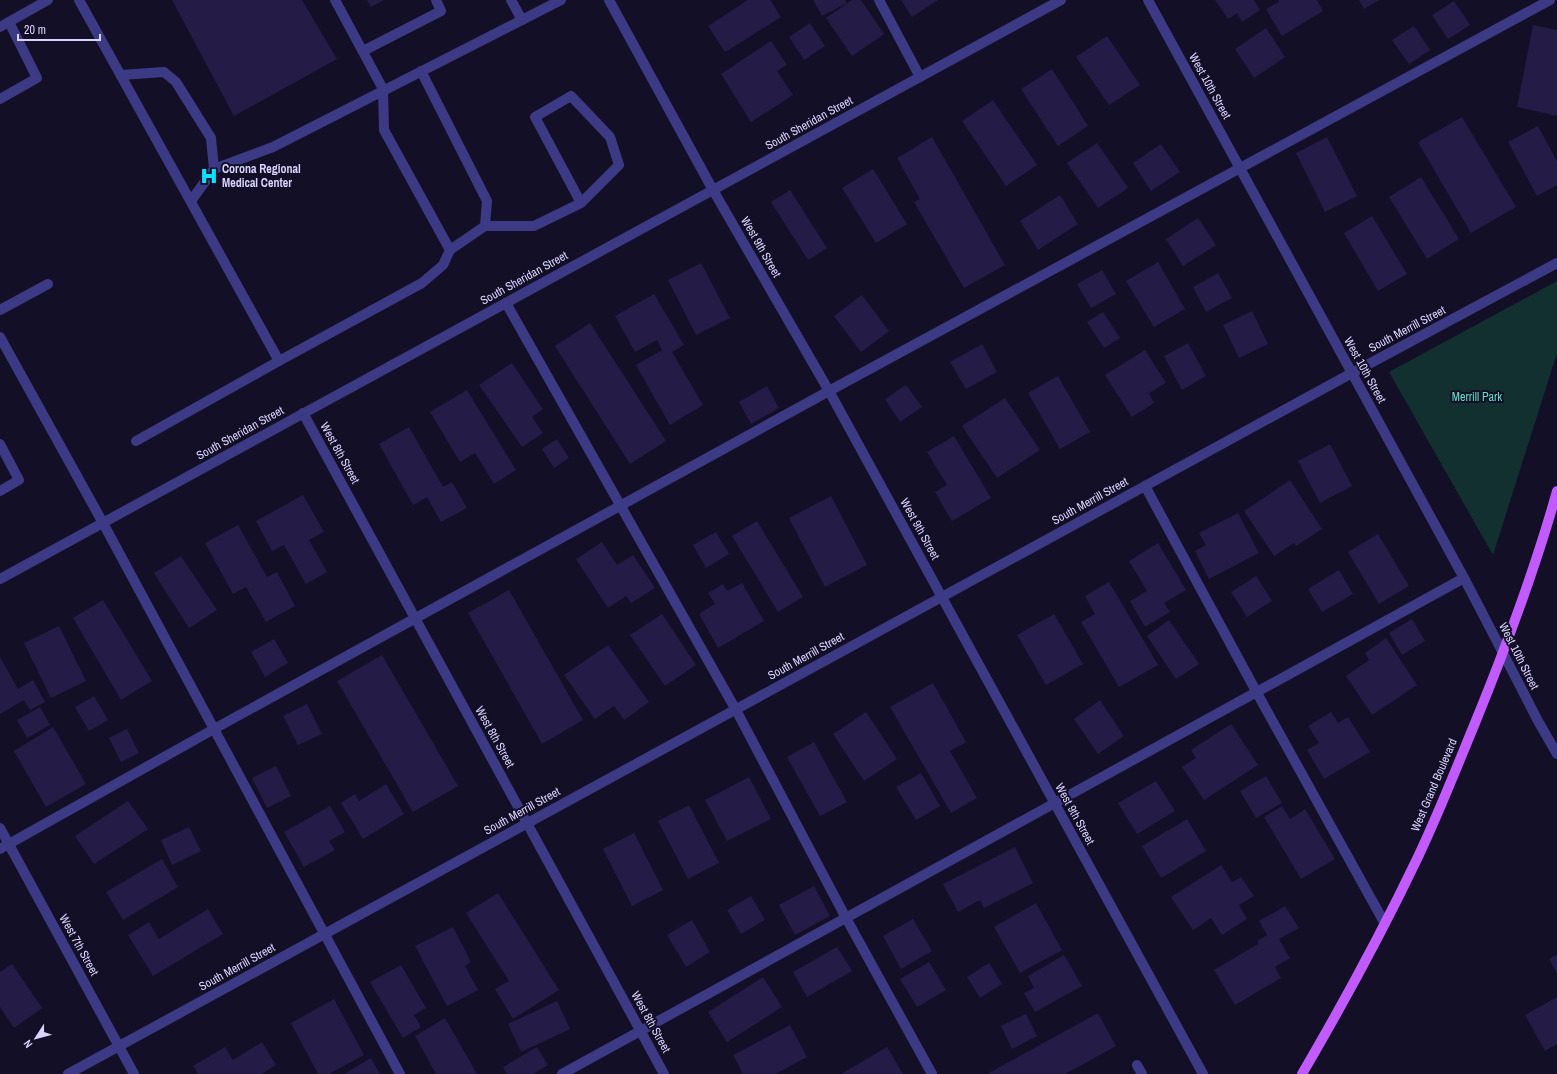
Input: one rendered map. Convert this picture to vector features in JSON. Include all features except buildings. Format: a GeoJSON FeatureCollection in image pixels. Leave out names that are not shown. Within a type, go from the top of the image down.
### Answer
{"type":"FeatureCollection","features":[{"type":"Feature","properties":{"kind":"main road","name":"West Grand Boulevard"},"geometry":{"type":"LineString","coordinates":[[1302,1074],[1347,997],[1422,846],[1503,653],[1541,545],[1557,491]]}},
{"type":"Feature","properties":{"kind":"street"},"geometry":{"type":"LineString","coordinates":[[0,99],[37,78],[4,24],[48,0]]}},
{"type":"Feature","properties":{"kind":"street"},"geometry":{"type":"LineString","coordinates":[[79,0],[279,361]]}},
{"type":"Feature","properties":{"kind":"street"},"geometry":{"type":"LineString","coordinates":[[335,0],[383,89],[384,130],[450,250]]}},
{"type":"Feature","properties":{"kind":"street"},"geometry":{"type":"LineString","coordinates":[[363,51],[441,11],[436,0]]}},
{"type":"Feature","properties":{"kind":"street"},"geometry":{"type":"LineString","coordinates":[[511,0],[522,20]]}},
{"type":"Feature","properties":{"kind":"street"},"geometry":{"type":"LineString","coordinates":[[190,201],[214,168],[273,147],[383,89],[561,0]]}},
{"type":"Feature","properties":{"kind":"street","name":"West 9th Street"},"geometry":{"type":"LineString","coordinates":[[609,0],[713,190],[830,391],[1203,1074]]}},
{"type":"Feature","properties":{"kind":"street"},"geometry":{"type":"LineString","coordinates":[[879,0],[920,77]]}},
{"type":"Feature","properties":{"kind":"street","name":"South Sheridan Street"},"geometry":{"type":"LineString","coordinates":[[0,579],[1061,0]]}},
{"type":"Feature","properties":{"kind":"street","name":"West 10th Street"},"geometry":{"type":"LineString","coordinates":[[1148,0],[1464,578],[1538,721],[1557,754]]}},
{"type":"Feature","properties":{"kind":"street"},"geometry":{"type":"LineString","coordinates":[[4,847],[214,729],[416,620],[620,506],[1550,0]]}},
{"type":"Feature","properties":{"kind":"street"},"geometry":{"type":"LineString","coordinates":[[420,71],[487,201],[485,226]]}},
{"type":"Feature","properties":{"kind":"street"},"geometry":{"type":"LineString","coordinates":[[121,75],[164,72],[176,82],[212,138],[214,168]]}},
{"type":"Feature","properties":{"kind":"street"},"geometry":{"type":"LineString","coordinates":[[136,441],[422,283],[443,264],[450,250],[485,226],[534,226],[581,203],[619,164],[610,137],[571,96],[535,117],[581,203]]}},
{"type":"Feature","properties":{"kind":"street","name":"South Merrill Street"},"geometry":{"type":"LineString","coordinates":[[68,1074],[1352,373],[1557,263]]}},
{"type":"Feature","properties":{"kind":"street"},"geometry":{"type":"LineString","coordinates":[[0,310],[48,284]]}},
{"type":"Feature","properties":{"kind":"street"},"geometry":{"type":"LineString","coordinates":[[506,303],[736,710],[846,918],[932,1074]]}},
{"type":"Feature","properties":{"kind":"street"},"geometry":{"type":"LineString","coordinates":[[0,337],[103,523],[400,1074]]}},
{"type":"Feature","properties":{"kind":"street","name":"West 8th Street"},"geometry":{"type":"LineString","coordinates":[[303,413],[664,1074]]}},
{"type":"Feature","properties":{"kind":"street"},"geometry":{"type":"LineString","coordinates":[[0,444],[20,480],[0,491]]}},
{"type":"Feature","properties":{"kind":"street"},"geometry":{"type":"LineString","coordinates":[[1145,486],[1257,693],[1384,922]]}},
{"type":"Feature","properties":{"kind":"street"},"geometry":{"type":"LineString","coordinates":[[562,1074],[1464,578]]}},
{"type":"Feature","properties":{"kind":"street","name":"West 7th Street"},"geometry":{"type":"LineString","coordinates":[[0,828],[4,847],[134,1074]]}},
{"type":"Feature","properties":{"kind":"green space","name":"Merrill Park"},"geometry":{"type":"Polygon","coordinates":[[[1557,281],[1557,353],[1493,555],[1389,372],[1557,281]]]}},
{"type":"Feature","properties":{"kind":"place","name":"Corona Regional Medical Center"},"geometry":{"type":"Point","coordinates":[209,176]}}]}
